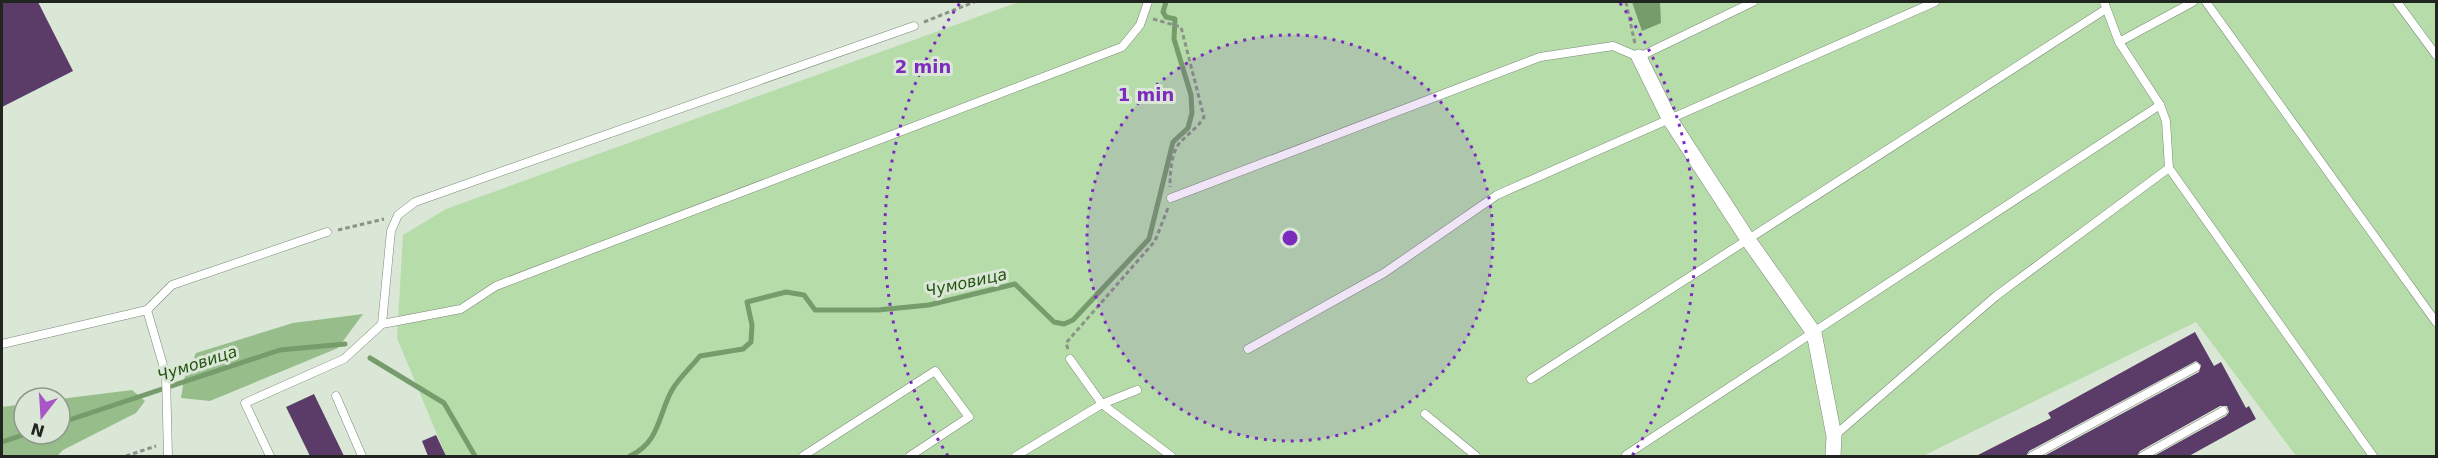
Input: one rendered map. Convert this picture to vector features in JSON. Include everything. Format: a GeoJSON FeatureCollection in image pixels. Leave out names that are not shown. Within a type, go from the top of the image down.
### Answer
{"type":"FeatureCollection","features":[{"type":"Feature","properties":{"kind":"street"},"geometry":{"type":"LineString","coordinates":[[1638,57],[1669,118],[1749,241],[1814,333],[1834,436],[1833,456]]}},
{"type":"Feature","properties":{"kind":"lane"},"geometry":{"type":"LineString","coordinates":[[270,456],[245,403],[344,359],[382,324],[461,309],[496,286],[1122,47],[1140,25],[1148,2]]}},
{"type":"Feature","properties":{"kind":"lane"},"geometry":{"type":"LineString","coordinates":[[1171,198],[1540,57],[1613,46],[1638,57],[1753,2]]}},
{"type":"Feature","properties":{"kind":"lane"},"geometry":{"type":"LineString","coordinates":[[1248,349],[1384,273],[1497,195],[1935,2]]}},
{"type":"Feature","properties":{"kind":"lane"},"geometry":{"type":"LineString","coordinates":[[2119,42],[2193,2]]}},
{"type":"Feature","properties":{"kind":"lane"},"geometry":{"type":"LineString","coordinates":[[2206,2],[2436,322]]}},
{"type":"Feature","properties":{"kind":"lane"},"geometry":{"type":"LineString","coordinates":[[2397,2],[2436,54]]}},
{"type":"Feature","properties":{"kind":"lane"},"geometry":{"type":"LineString","coordinates":[[1531,379],[1749,241],[2105,5],[2119,42],[2160,105],[2166,121],[2169,168],[2373,456]]}},
{"type":"Feature","properties":{"kind":"lane"},"geometry":{"type":"LineString","coordinates":[[382,324],[392,231],[398,215],[415,202],[915,26]]}},
{"type":"Feature","properties":{"kind":"lane"},"geometry":{"type":"LineString","coordinates":[[1626,455],[2160,105]]}},
{"type":"Feature","properties":{"kind":"lane"},"geometry":{"type":"LineString","coordinates":[[1834,436],[1996,296],[2169,168]]}},
{"type":"Feature","properties":{"kind":"lane"},"geometry":{"type":"LineString","coordinates":[[2,344],[147,310],[172,285],[327,232]]}},
{"type":"Feature","properties":{"kind":"lane"},"geometry":{"type":"LineString","coordinates":[[147,310],[166,375],[168,456]]}},
{"type":"Feature","properties":{"kind":"lane"},"geometry":{"type":"LineString","coordinates":[[1070,359],[1102,404],[1171,456]]}},
{"type":"Feature","properties":{"kind":"lane"},"geometry":{"type":"LineString","coordinates":[[2032,456],[2196,367]]}},
{"type":"Feature","properties":{"kind":"lane"},"geometry":{"type":"LineString","coordinates":[[803,456],[935,371],[969,417],[910,456]]}},
{"type":"Feature","properties":{"kind":"lane"},"geometry":{"type":"LineString","coordinates":[[1016,456],[1102,404],[1137,390]]}},
{"type":"Feature","properties":{"kind":"lane"},"geometry":{"type":"LineString","coordinates":[[336,396],[362,456]]}},
{"type":"Feature","properties":{"kind":"lane"},"geometry":{"type":"LineString","coordinates":[[2143,456],[2223,411]]}},
{"type":"Feature","properties":{"kind":"lane"},"geometry":{"type":"LineString","coordinates":[[1425,414],[1476,456]]}},
{"type":"Feature","properties":{"kind":"path"},"geometry":{"type":"LineString","coordinates":[[915,26],[974,2]]}},
{"type":"Feature","properties":{"kind":"path"},"geometry":{"type":"LineString","coordinates":[[1626,2],[1638,57]]}},
{"type":"Feature","properties":{"kind":"path"},"geometry":{"type":"LineString","coordinates":[[1070,359],[1066,343],[1155,241],[1171,198],[1170,185],[1175,152],[1178,145],[1196,130],[1204,117],[1181,27],[1167,22]]}},
{"type":"Feature","properties":{"kind":"path"},"geometry":{"type":"LineString","coordinates":[[327,232],[398,215]]}},
{"type":"Feature","properties":{"kind":"path"},"geometry":{"type":"LineString","coordinates":[[126,456],[168,442]]}},
{"type":"Feature","properties":{"kind":"shaded area"},"geometry":{"type":"Polygon","coordinates":[[[1019,2],[2436,2],[2436,456],[2296,456],[2196,322],[1923,456],[446,456],[397,338],[403,235],[446,209],[1019,2]]]}},
{"type":"Feature","properties":{"kind":"shaded area"},"geometry":{"type":"Polygon","coordinates":[[[1632,2],[1660,2],[1661,23],[1642,31],[1632,2]]]}},
{"type":"Feature","properties":{"kind":"shaded area"},"geometry":{"type":"Polygon","coordinates":[[[363,314],[338,348],[210,401],[181,398],[184,379],[196,353],[293,323],[363,314]]]}},
{"type":"Feature","properties":{"kind":"shaded area"},"geometry":{"type":"Polygon","coordinates":[[[132,390],[145,401],[136,413],[72,445],[72,398],[132,390]]]}},
{"type":"Feature","properties":{"kind":"shaded area"},"geometry":{"type":"Polygon","coordinates":[[[12,406],[12,446],[71,446],[57,456],[2,456],[2,407],[12,406]]]}},
{"type":"Feature","properties":{"kind":"building"},"geometry":{"type":"Polygon","coordinates":[[[2,2],[38,2],[73,71],[2,107],[2,2]]]}},
{"type":"Feature","properties":{"kind":"building"},"geometry":{"type":"Polygon","coordinates":[[[2195,332],[2214,366],[2221,362],[2246,408],[2249,406],[2256,419],[2189,456],[2154,456],[2226,416],[2229,412],[2227,406],[2220,406],[2140,451],[2137,456],[2044,456],[2199,372],[2201,365],[2196,361],[2029,451],[2026,456],[1976,456],[2051,418],[2048,413],[2195,332]]]}},
{"type":"Feature","properties":{"kind":"building"},"geometry":{"type":"Polygon","coordinates":[[[314,394],[344,456],[310,456],[286,407],[314,394]]]}},
{"type":"Feature","properties":{"kind":"building"},"geometry":{"type":"Polygon","coordinates":[[[436,435],[446,456],[428,456],[422,441],[436,435]]]}},
{"type":"Feature","properties":{"kind":"waterway","name":"Чумовица"},"geometry":{"type":"LineString","coordinates":[[630,456],[640,450],[653,436],[672,390],[700,356],[743,349],[751,342],[752,325],[747,302],[786,292],[804,295],[815,310],[878,310],[929,305],[1015,284],[1054,322],[1064,324],[1073,320],[1149,239],[1173,142],[1188,128],[1192,113],[1191,95],[1174,39],[1175,19],[1166,17],[1163,12],[1166,2]]}},
{"type":"Feature","properties":{"kind":"waterway","name":"Чумовица"},"geometry":{"type":"LineString","coordinates":[[72,419],[280,350],[345,344]]}},
{"type":"Feature","properties":{"kind":"waterway","name":"Чумовица"},"geometry":{"type":"LineString","coordinates":[[370,358],[444,403],[475,456]]}},
{"type":"Feature","properties":{"kind":"waterway","name":"Чумовица"},"geometry":{"type":"LineString","coordinates":[[2,442],[12,439]]}}]}
